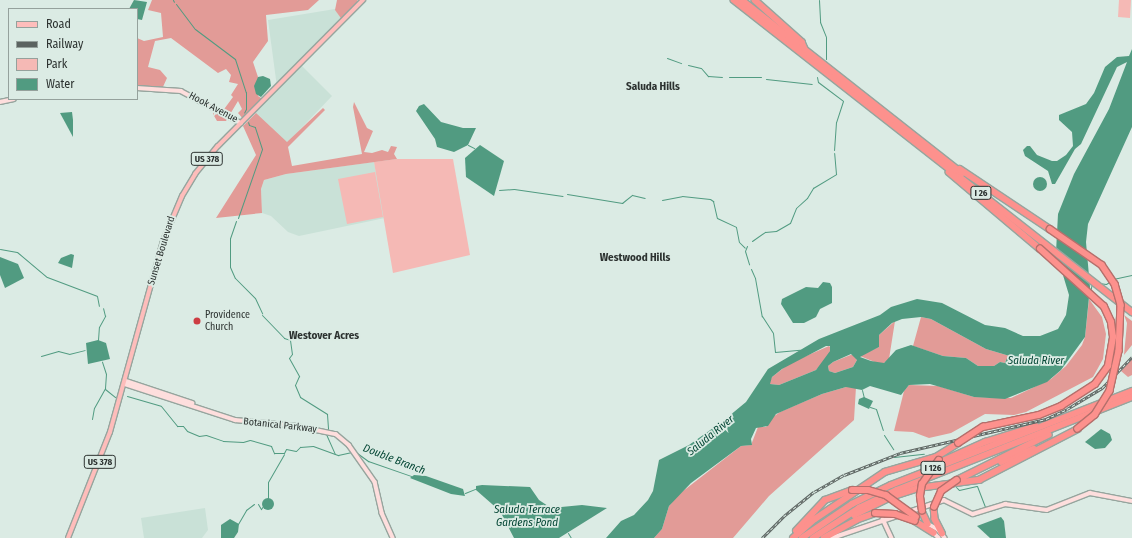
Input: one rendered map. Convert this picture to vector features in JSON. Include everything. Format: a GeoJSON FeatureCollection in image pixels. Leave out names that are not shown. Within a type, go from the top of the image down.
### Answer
{"type":"FeatureCollection","features":[{"type":"Feature","properties":{"kind":"highway","name":"I 26"},"geometry":{"type":"LineString","coordinates":[[734,0],[911,140],[1132,308]]}},
{"type":"Feature","properties":{"kind":"highway","name":"I 26"},"geometry":{"type":"LineString","coordinates":[[742,0],[1046,239],[1132,312]]}},
{"type":"Feature","properties":{"kind":"highway"},"geometry":{"type":"LineString","coordinates":[[755,0],[802,42],[806,51]]}},
{"type":"Feature","properties":{"kind":"highway"},"geometry":{"type":"LineString","coordinates":[[911,140],[1094,296],[1106,310],[1113,337],[1108,366],[1095,384],[1061,406],[1039,415],[983,427],[949,450],[933,466],[921,488],[922,511],[928,524]]}},
{"type":"Feature","properties":{"kind":"highway"},"geometry":{"type":"LineString","coordinates":[[844,517],[918,488],[977,481],[1078,429],[1095,415],[1110,391],[1119,351],[1122,310],[1115,284],[1102,265],[932,149]]}},
{"type":"Feature","properties":{"kind":"highway","name":"I 126"},"geometry":{"type":"LineString","coordinates":[[812,538],[844,517],[897,490],[1074,418],[1132,391]]}},
{"type":"Feature","properties":{"kind":"highway","name":"I 126"},"geometry":{"type":"LineString","coordinates":[[802,538],[836,514],[880,490],[1132,397]]}},
{"type":"Feature","properties":{"kind":"highway"},"geometry":{"type":"LineString","coordinates":[[933,466],[948,456],[998,437],[1074,418]]}},
{"type":"Feature","properties":{"kind":"highway"},"geometry":{"type":"LineString","coordinates":[[942,536],[935,519],[934,507],[941,491],[957,480],[1074,418]]}},
{"type":"Feature","properties":{"kind":"highway"},"geometry":{"type":"LineString","coordinates":[[963,477],[1055,440]]}},
{"type":"Feature","properties":{"kind":"highway"},"geometry":{"type":"LineString","coordinates":[[792,538],[815,520],[885,472],[933,458],[949,450]]}},
{"type":"Feature","properties":{"kind":"highway"},"geometry":{"type":"LineString","coordinates":[[792,538],[825,500],[852,490],[871,490],[886,495],[934,533]]}},
{"type":"Feature","properties":{"kind":"highway"},"geometry":{"type":"LineString","coordinates":[[824,538],[856,520],[875,513],[895,514],[916,519],[928,524]]}},
{"type":"Feature","properties":{"kind":"main road","name":"Sunset Boulevard"},"geometry":{"type":"LineString","coordinates":[[68,538],[105,447],[125,382],[164,240],[174,212],[197,172],[241,123],[363,0]]}},
{"type":"Feature","properties":{"kind":"street","name":"Hook Avenue"},"geometry":{"type":"LineString","coordinates":[[138,88],[181,91],[241,123]]}},
{"type":"Feature","properties":{"kind":"street","name":"Botanical Parkway"},"geometry":{"type":"LineString","coordinates":[[125,382],[242,422],[328,431],[339,436],[351,448],[378,488],[382,513],[394,538]]}},
{"type":"Feature","properties":{"kind":"street"},"geometry":{"type":"LineString","coordinates":[[832,538],[883,519],[944,500],[973,514],[1005,504],[1047,510],[1090,493],[1132,501]]}},
{"type":"Feature","properties":{"kind":"street"},"geometry":{"type":"LineString","coordinates":[[883,519],[892,538]]}},
{"type":"Feature","properties":{"kind":"street"},"geometry":{"type":"LineString","coordinates":[[928,524],[942,536]]}},
{"type":"Feature","properties":{"kind":"street"},"geometry":{"type":"LineString","coordinates":[[928,524],[934,533],[942,536]]}},
{"type":"Feature","properties":{"kind":"shaded area"},"geometry":{"type":"Polygon","coordinates":[[[152,0],[319,0],[308,10],[266,15],[268,41],[253,62],[258,77],[258,96],[264,100],[244,120],[238,113],[242,109],[238,101],[226,121],[217,121],[213,114],[215,108],[222,112],[233,97],[231,95],[238,84],[229,82],[231,75],[226,69],[218,73],[171,38],[155,41],[148,67],[160,70],[167,78],[162,89],[138,88],[138,38],[144,41],[163,37],[161,13],[148,10],[152,0]]]}},
{"type":"Feature","properties":{"kind":"shaded area"},"geometry":{"type":"Polygon","coordinates":[[[337,0],[357,0],[360,3],[343,21],[335,10],[337,0]]]}},
{"type":"Feature","properties":{"kind":"shaded area"},"geometry":{"type":"Polygon","coordinates":[[[335,9],[343,21],[300,64],[332,96],[287,143],[253,111],[277,87],[268,20],[335,9]]]}},
{"type":"Feature","properties":{"kind":"shaded area"},"geometry":{"type":"Polygon","coordinates":[[[354,102],[367,128],[373,131],[364,152],[372,153],[382,150],[388,152],[391,146],[397,147],[394,154],[397,159],[286,174],[264,180],[261,189],[262,213],[216,218],[256,155],[243,126],[256,113],[287,142],[323,108],[325,110],[288,147],[292,166],[362,154],[353,107],[354,102]]]}},
{"type":"Feature","properties":{"kind":"shaded area"},"geometry":{"type":"Polygon","coordinates":[[[374,162],[385,218],[299,236],[288,232],[271,216],[262,213],[261,189],[264,180],[286,174],[374,162]]]}},
{"type":"Feature","properties":{"kind":"shaded area"},"geometry":{"type":"Polygon","coordinates":[[[1089,299],[1102,317],[1106,334],[1103,359],[1093,377],[1026,412],[1014,415],[985,414],[951,433],[929,438],[913,432],[894,431],[904,391],[909,385],[938,386],[974,397],[1011,398],[1051,379],[1066,366],[1082,345],[1085,337],[1089,299]]]}},
{"type":"Feature","properties":{"kind":"shaded area"},"geometry":{"type":"Polygon","coordinates":[[[1124,315],[1132,321],[1132,345],[1124,355],[1127,323],[1124,315]]]}},
{"type":"Feature","properties":{"kind":"shaded area"},"geometry":{"type":"Polygon","coordinates":[[[921,317],[931,319],[986,349],[1013,357],[1006,360],[1005,363],[1000,362],[994,366],[978,366],[966,358],[943,356],[913,346],[921,317]]]}},
{"type":"Feature","properties":{"kind":"shaded area"},"geometry":{"type":"Polygon","coordinates":[[[895,321],[889,359],[884,363],[877,363],[860,356],[879,347],[879,335],[895,321]]]}},
{"type":"Feature","properties":{"kind":"shaded area"},"geometry":{"type":"Polygon","coordinates":[[[829,346],[831,348],[828,357],[816,370],[779,385],[769,384],[772,377],[790,363],[829,346]]]}},
{"type":"Feature","properties":{"kind":"shaded area"},"geometry":{"type":"Polygon","coordinates":[[[853,354],[857,360],[853,367],[835,373],[829,371],[828,366],[833,362],[853,354]]]}},
{"type":"Feature","properties":{"kind":"shaded area"},"geometry":{"type":"Polygon","coordinates":[[[1132,359],[1132,375],[1128,377],[1121,371],[1132,359]]]}},
{"type":"Feature","properties":{"kind":"shaded area"},"geometry":{"type":"Polygon","coordinates":[[[846,387],[856,387],[854,420],[769,496],[733,538],[654,538],[662,529],[669,506],[678,495],[741,446],[751,445],[758,427],[766,427],[773,417],[780,412],[822,394],[846,387]]]}},
{"type":"Feature","properties":{"kind":"shaded area"},"geometry":{"type":"Polygon","coordinates":[[[205,508],[208,530],[202,538],[144,538],[141,518],[205,508]]]}},
{"type":"Feature","properties":{"kind":"green space"},"geometry":{"type":"Polygon","coordinates":[[[1119,0],[1131,0],[1130,18],[1118,17],[1119,0]]]}},
{"type":"Feature","properties":{"kind":"green space"},"geometry":{"type":"Polygon","coordinates":[[[397,159],[453,159],[470,255],[393,273],[374,162],[397,159]]]}},
{"type":"Feature","properties":{"kind":"green space"},"geometry":{"type":"Polygon","coordinates":[[[375,172],[383,217],[347,224],[338,179],[375,172]]]}},
{"type":"Feature","properties":{"kind":"water"},"geometry":{"type":"Polygon","coordinates":[[[134,0],[147,2],[142,20],[138,19],[138,8],[130,8],[134,0]]]}},
{"type":"Feature","properties":{"kind":"water","name":"Saluda River"},"geometry":{"type":"Polygon","coordinates":[[[1132,49],[1132,127],[1088,224],[1086,242],[1090,287],[1085,337],[1061,370],[1047,382],[1005,399],[974,397],[930,384],[909,385],[901,395],[870,386],[862,390],[846,387],[822,394],[776,414],[768,426],[756,428],[751,439],[752,445],[741,446],[691,483],[669,506],[662,529],[654,538],[606,538],[621,521],[634,515],[648,500],[653,491],[659,460],[689,445],[723,421],[746,402],[768,369],[819,339],[880,315],[891,307],[917,299],[942,303],[985,325],[1005,328],[1023,336],[1040,336],[1058,329],[1066,315],[1069,295],[1056,252],[1058,214],[1074,174],[1109,109],[1127,62],[1117,67],[1081,144],[1075,149],[1055,184],[1052,184],[1048,171],[1025,156],[1023,150],[1027,146],[1030,146],[1037,155],[1052,161],[1057,161],[1066,155],[1073,146],[1072,132],[1059,120],[1059,115],[1086,104],[1094,93],[1105,67],[1117,57],[1129,56],[1132,49]],[[921,317],[902,319],[892,323],[879,335],[879,347],[860,357],[871,361],[884,363],[896,350],[911,345],[943,356],[966,358],[978,366],[994,366],[1000,362],[1005,363],[1007,358],[1013,357],[986,349],[931,319],[921,317]],[[826,346],[782,369],[772,377],[770,384],[779,385],[816,370],[830,351],[830,346],[826,346]],[[851,354],[833,362],[828,366],[829,371],[835,373],[853,367],[857,360],[851,354]]]}},
{"type":"Feature","properties":{"kind":"water"},"geometry":{"type":"Polygon","coordinates":[[[263,76],[270,79],[271,86],[261,97],[256,94],[254,86],[258,77],[263,76]]]}},
{"type":"Feature","properties":{"kind":"water"},"geometry":{"type":"Polygon","coordinates":[[[424,104],[441,122],[463,128],[476,128],[468,145],[454,152],[437,147],[435,139],[416,111],[419,106],[424,104]]]}},
{"type":"Feature","properties":{"kind":"water"},"geometry":{"type":"Polygon","coordinates":[[[72,112],[73,120],[73,137],[60,113],[72,112]]]}},
{"type":"Feature","properties":{"kind":"water"},"geometry":{"type":"Polygon","coordinates":[[[480,145],[504,161],[494,196],[466,177],[465,158],[480,145]]]}},
{"type":"Feature","properties":{"kind":"water"},"geometry":{"type":"Polygon","coordinates":[[[1037,177],[1043,177],[1047,181],[1047,187],[1043,191],[1037,191],[1033,187],[1033,181],[1037,177]]]}},
{"type":"Feature","properties":{"kind":"water"},"geometry":{"type":"Polygon","coordinates":[[[71,254],[74,255],[72,268],[58,263],[61,258],[71,254]]]}},
{"type":"Feature","properties":{"kind":"water"},"geometry":{"type":"Polygon","coordinates":[[[0,257],[18,264],[24,278],[5,288],[0,275],[0,257]]]}},
{"type":"Feature","properties":{"kind":"water"},"geometry":{"type":"Polygon","coordinates":[[[823,282],[830,283],[832,287],[832,303],[820,309],[816,317],[804,323],[793,323],[781,304],[782,299],[806,287],[818,288],[823,282]]]}},
{"type":"Feature","properties":{"kind":"water"},"geometry":{"type":"Polygon","coordinates":[[[98,340],[106,343],[110,359],[88,364],[86,343],[98,340]]]}},
{"type":"Feature","properties":{"kind":"water"},"geometry":{"type":"Polygon","coordinates":[[[864,397],[873,401],[869,409],[858,404],[859,399],[864,397]]]}},
{"type":"Feature","properties":{"kind":"water"},"geometry":{"type":"Polygon","coordinates":[[[1101,429],[1110,434],[1112,440],[1105,448],[1095,449],[1085,442],[1101,429]]]}},
{"type":"Feature","properties":{"kind":"water"},"geometry":{"type":"Polygon","coordinates":[[[414,475],[426,476],[463,489],[465,496],[451,494],[410,478],[414,475]]]}},
{"type":"Feature","properties":{"kind":"water","name":"Saluda Terrace Gardens Pond"},"geometry":{"type":"Polygon","coordinates":[[[476,486],[530,487],[539,500],[551,508],[582,505],[607,508],[559,538],[514,538],[500,511],[476,490],[476,486]]]}},
{"type":"Feature","properties":{"kind":"water"},"geometry":{"type":"Polygon","coordinates":[[[266,498],[270,498],[274,504],[270,510],[266,510],[262,506],[262,502],[266,498]]]}},
{"type":"Feature","properties":{"kind":"water"},"geometry":{"type":"Polygon","coordinates":[[[1001,517],[1004,521],[1006,538],[990,538],[977,526],[1001,517]]]}},
{"type":"Feature","properties":{"kind":"water"},"geometry":{"type":"Polygon","coordinates":[[[230,519],[239,524],[238,532],[234,538],[221,538],[221,525],[230,519]]]}},
{"type":"Feature","properties":{"kind":"waterway"},"geometry":{"type":"LineString","coordinates":[[819,0],[820,22],[826,37],[826,59]]}},
{"type":"Feature","properties":{"kind":"waterway"},"geometry":{"type":"LineString","coordinates":[[176,4],[195,29],[235,59],[246,92],[246,109],[244,113]]}},
{"type":"Feature","properties":{"kind":"waterway"},"geometry":{"type":"LineString","coordinates":[[667,58],[681,63]]}},
{"type":"Feature","properties":{"kind":"waterway"},"geometry":{"type":"LineString","coordinates":[[688,65],[701,68],[708,76],[722,77]]}},
{"type":"Feature","properties":{"kind":"waterway"},"geometry":{"type":"LineString","coordinates":[[729,77],[761,77]]}},
{"type":"Feature","properties":{"kind":"waterway"},"geometry":{"type":"LineString","coordinates":[[817,77],[818,82],[843,101],[836,122],[834,150]]}},
{"type":"Feature","properties":{"kind":"waterway"},"geometry":{"type":"LineString","coordinates":[[766,79],[812,84]]}},
{"type":"Feature","properties":{"kind":"waterway"},"geometry":{"type":"LineString","coordinates":[[238,218],[262,149],[255,127],[249,125],[248,122]]}},
{"type":"Feature","properties":{"kind":"waterway"},"geometry":{"type":"LineString","coordinates":[[468,145],[474,148]]}},
{"type":"Feature","properties":{"kind":"waterway"},"geometry":{"type":"LineString","coordinates":[[752,241],[765,232],[776,231],[790,223],[796,208],[807,198],[813,188],[836,174],[834,153]]}},
{"type":"Feature","properties":{"kind":"waterway"},"geometry":{"type":"LineString","coordinates":[[499,190],[514,189],[562,196]]}},
{"type":"Feature","properties":{"kind":"waterway"},"geometry":{"type":"LineString","coordinates":[[567,194],[622,203],[632,195],[645,198]]}},
{"type":"Feature","properties":{"kind":"waterway"},"geometry":{"type":"LineString","coordinates":[[662,200],[682,196],[710,199],[713,201],[717,218],[736,227],[739,242],[745,248]]}},
{"type":"Feature","properties":{"kind":"waterway"},"geometry":{"type":"LineString","coordinates":[[236,221],[230,238],[230,267],[235,278],[255,298],[262,313]]}},
{"type":"Feature","properties":{"kind":"waterway"},"geometry":{"type":"LineString","coordinates":[[747,246],[745,251],[749,264]]}},
{"type":"Feature","properties":{"kind":"waterway","name":"Double Branch"},"geometry":{"type":"LineString","coordinates":[[0,249],[17,252],[47,277],[97,296],[99,306]]}},
{"type":"Feature","properties":{"kind":"waterway"},"geometry":{"type":"LineString","coordinates":[[751,269],[755,278],[762,316],[773,333],[775,352],[800,350]]}},
{"type":"Feature","properties":{"kind":"waterway"},"geometry":{"type":"LineString","coordinates":[[1113,279],[1132,275]]}},
{"type":"Feature","properties":{"kind":"waterway"},"geometry":{"type":"LineString","coordinates":[[1099,283],[1106,284],[1111,281]]}},
{"type":"Feature","properties":{"kind":"waterway"},"geometry":{"type":"LineString","coordinates":[[1090,292],[1092,283]]}},
{"type":"Feature","properties":{"kind":"waterway","name":"Double Branch"},"geometry":{"type":"LineString","coordinates":[[98,340],[99,327],[105,316],[103,308]]}},
{"type":"Feature","properties":{"kind":"waterway"},"geometry":{"type":"LineString","coordinates":[[262,315],[284,338],[290,340],[292,354],[289,358],[299,376],[295,385],[300,397],[327,414],[328,429]]}},
{"type":"Feature","properties":{"kind":"waterway"},"geometry":{"type":"LineString","coordinates":[[41,356],[58,351],[69,354],[85,350]]}},
{"type":"Feature","properties":{"kind":"waterway","name":"Double Branch"},"geometry":{"type":"LineString","coordinates":[[92,419],[94,408],[105,388],[106,374],[102,362]]}},
{"type":"Feature","properties":{"kind":"waterway","name":"Double Branch"},"geometry":{"type":"LineString","coordinates":[[105,389],[115,397]]}},
{"type":"Feature","properties":{"kind":"waterway"},"geometry":{"type":"LineString","coordinates":[[862,390],[864,398]]}},
{"type":"Feature","properties":{"kind":"waterway","name":"Double Branch"},"geometry":{"type":"LineString","coordinates":[[127,396],[161,406],[177,426],[183,426],[187,431],[199,436],[206,435],[223,441],[243,442],[250,440],[271,446],[274,453],[284,453],[286,449]]}},
{"type":"Feature","properties":{"kind":"waterway"},"geometry":{"type":"LineString","coordinates":[[870,407],[876,409],[883,430]]}},
{"type":"Feature","properties":{"kind":"waterway"},"geometry":{"type":"LineString","coordinates":[[326,434],[335,454]]}},
{"type":"Feature","properties":{"kind":"waterway"},"geometry":{"type":"LineString","coordinates":[[884,435],[893,449]]}},
{"type":"Feature","properties":{"kind":"waterway","name":"Double Branch"},"geometry":{"type":"LineString","coordinates":[[286,449],[296,451],[300,447],[313,446],[338,455],[352,452]]}},
{"type":"Feature","properties":{"kind":"waterway","name":"Double Branch"},"geometry":{"type":"LineString","coordinates":[[357,453],[368,461],[411,476]]}},
{"type":"Feature","properties":{"kind":"waterway"},"geometry":{"type":"LineString","coordinates":[[268,499],[268,482],[284,454]]}},
{"type":"Feature","properties":{"kind":"waterway"},"geometry":{"type":"LineString","coordinates":[[894,457],[924,454]]}},
{"type":"Feature","properties":{"kind":"waterway"},"geometry":{"type":"LineString","coordinates":[[956,487],[959,490],[977,486],[985,507]]}},
{"type":"Feature","properties":{"kind":"waterway","name":"Double Branch"},"geometry":{"type":"LineString","coordinates":[[465,493],[475,489]]}},
{"type":"Feature","properties":{"kind":"waterway"},"geometry":{"type":"LineString","coordinates":[[238,524],[246,510],[254,504]]}},
{"type":"Feature","properties":{"kind":"waterway"},"geometry":{"type":"LineString","coordinates":[[258,504],[261,509],[263,506]]}},
{"type":"Feature","properties":{"kind":"waterway","name":"Double Branch"},"geometry":{"type":"LineString","coordinates":[[568,533],[571,538]]}},
{"type":"Feature","properties":{"kind":"railway"},"geometry":{"type":"LineString","coordinates":[[762,538],[784,516],[814,492],[844,475],[900,453],[1046,419],[1067,409],[1102,388],[1132,357]]}},
{"type":"Feature","properties":{"kind":"place","name":"Providence Church"},"geometry":{"type":"Point","coordinates":[197,321]}},
{"type":"Feature","properties":{"kind":"district","name":"Saluda Hills"},"geometry":{"type":"Point","coordinates":[653,87]}},
{"type":"Feature","properties":{"kind":"district","name":"Westwood Hills"},"geometry":{"type":"Point","coordinates":[635,258]}},
{"type":"Feature","properties":{"kind":"district","name":"Westover Acres"},"geometry":{"type":"Point","coordinates":[324,336]}}]}
